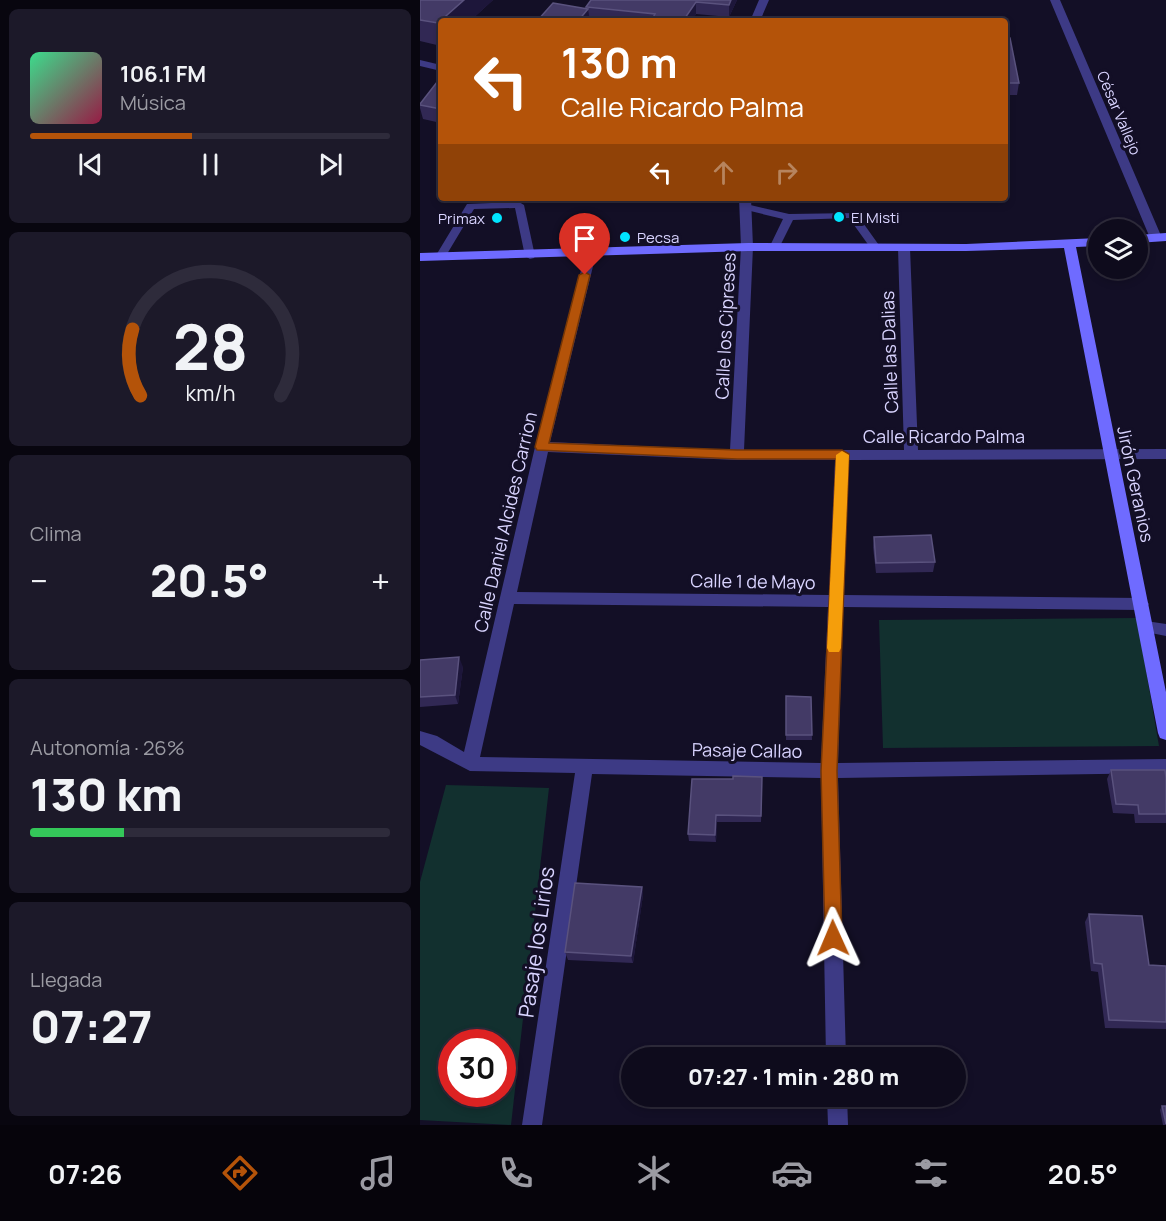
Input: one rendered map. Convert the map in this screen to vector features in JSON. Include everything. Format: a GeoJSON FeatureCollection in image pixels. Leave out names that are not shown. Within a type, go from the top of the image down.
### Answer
{"type":"FeatureCollection","features":[{"type":"Feature","properties":{"kind":"main road"},"geometry":{"type":"LineString","coordinates":[[420,257],[530,256],[747,247],[876,249],[1088,243]]}},
{"type":"Feature","properties":{"kind":"main road","name":"Jirón Geranios"},"geometry":{"type":"LineString","coordinates":[[1069,244],[1166,732]]}},
{"type":"Feature","properties":{"kind":"street"},"geometry":{"type":"LineString","coordinates":[[756,18],[764,0]]}},
{"type":"Feature","properties":{"kind":"street","name":"César Vallejo"},"geometry":{"type":"LineString","coordinates":[[1055,0],[1161,238]]}},
{"type":"Feature","properties":{"kind":"street"},"geometry":{"type":"LineString","coordinates":[[420,63],[438,67]]}},
{"type":"Feature","properties":{"kind":"street","name":"Calle los Cipreses"},"geometry":{"type":"LineString","coordinates":[[737,455],[747,247],[745,203]]}},
{"type":"Feature","properties":{"kind":"street","name":"Calle las Dalias"},"geometry":{"type":"LineString","coordinates":[[904,248],[911,454]]}},
{"type":"Feature","properties":{"kind":"street","name":"Calle Daniel Alcides Carrion"},"geometry":{"type":"LineString","coordinates":[[470,764],[542,447],[590,254]]}},
{"type":"Feature","properties":{"kind":"street","name":"Calle Ricardo Palma"},"geometry":{"type":"LineString","coordinates":[[542,447],[737,455],[1166,454]]}},
{"type":"Feature","properties":{"kind":"street"},"geometry":{"type":"LineString","coordinates":[[836,1047],[829,771],[842,454]]}},
{"type":"Feature","properties":{"kind":"street","name":"Calle 1 de Mayo"},"geometry":{"type":"LineString","coordinates":[[507,598],[1141,604]]}},
{"type":"Feature","properties":{"kind":"street"},"geometry":{"type":"LineString","coordinates":[[420,738],[431,741],[470,764]]}},
{"type":"Feature","properties":{"kind":"street","name":"Pasaje Callao"},"geometry":{"type":"LineString","coordinates":[[470,764],[829,771],[1166,766]]}},
{"type":"Feature","properties":{"kind":"street","name":"Pasaje los Lirios"},"geometry":{"type":"LineString","coordinates":[[532,1125],[585,766]]}},
{"type":"Feature","properties":{"kind":"street"},"geometry":{"type":"LineString","coordinates":[[837,1107],[838,1125]]}},
{"type":"Feature","properties":{"kind":"lane"},"geometry":{"type":"LineString","coordinates":[[745,203],[789,217],[852,215],[876,249]]}},
{"type":"Feature","properties":{"kind":"lane"},"geometry":{"type":"LineString","coordinates":[[440,257],[471,206],[519,205],[530,256]]}},
{"type":"Feature","properties":{"kind":"lane"},"geometry":{"type":"LineString","coordinates":[[774,248],[789,217]]}},
{"type":"Feature","properties":{"kind":"lane"},"geometry":{"type":"LineString","coordinates":[[1146,627],[1166,630]]}},
{"type":"Feature","properties":{"kind":"green space"},"geometry":{"type":"Polygon","coordinates":[[[1137,618],[1159,746],[883,748],[879,620],[1137,618]]]}},
{"type":"Feature","properties":{"kind":"green space"},"geometry":{"type":"Polygon","coordinates":[[[446,785],[549,788],[516,1081],[516,1029],[438,1029],[438,1107],[513,1107],[511,1125],[420,1120],[420,882],[446,785]]]}},
{"type":"Feature","properties":{"kind":"building"},"geometry":{"type":"Polygon","coordinates":[[[420,0],[464,0],[444,18],[438,18],[438,23],[420,20],[420,0]]]}},
{"type":"Feature","properties":{"kind":"building"},"geometry":{"type":"Polygon","coordinates":[[[591,0],[731,0],[729,5],[696,2],[685,18],[653,18],[655,14],[586,7],[591,0]]]}},
{"type":"Feature","properties":{"kind":"building"},"geometry":{"type":"Polygon","coordinates":[[[553,3],[588,9],[580,18],[540,18],[553,3]]]}},
{"type":"Feature","properties":{"kind":"building"},"geometry":{"type":"Polygon","coordinates":[[[1008,38],[1010,38],[1019,83],[1008,83],[1008,38]]]}},
{"type":"Feature","properties":{"kind":"building"},"geometry":{"type":"Polygon","coordinates":[[[438,81],[438,108],[420,104],[438,81]]]}},
{"type":"Feature","properties":{"kind":"building"},"geometry":{"type":"Polygon","coordinates":[[[931,535],[935,562],[876,563],[874,537],[931,535]]]}},
{"type":"Feature","properties":{"kind":"building"},"geometry":{"type":"Polygon","coordinates":[[[459,657],[455,695],[420,697],[420,660],[459,657]]]}},
{"type":"Feature","properties":{"kind":"building"},"geometry":{"type":"Polygon","coordinates":[[[786,696],[811,697],[812,735],[786,735],[786,696]]]}},
{"type":"Feature","properties":{"kind":"building"},"geometry":{"type":"Polygon","coordinates":[[[1111,770],[1165,770],[1166,814],[1139,814],[1138,805],[1116,804],[1111,770]]]}},
{"type":"Feature","properties":{"kind":"building"},"geometry":{"type":"Polygon","coordinates":[[[733,776],[762,777],[761,816],[716,815],[715,835],[688,834],[692,779],[733,779],[733,776]]]}},
{"type":"Feature","properties":{"kind":"building"},"geometry":{"type":"Polygon","coordinates":[[[575,883],[642,887],[631,956],[565,952],[575,883]]]}},
{"type":"Feature","properties":{"kind":"building"},"geometry":{"type":"Polygon","coordinates":[[[1089,914],[1142,916],[1149,965],[1166,966],[1166,1022],[1109,1020],[1102,964],[1094,963],[1089,914]]]}},
{"type":"Feature","properties":{"kind":"building"},"geometry":{"type":"Polygon","coordinates":[[[1162,1106],[1166,1106],[1166,1124],[1162,1106]]]}},
{"type":"Feature","properties":{"kind":"slow traffic"},"geometry":{"type":"LineString","coordinates":[[834,648],[842,455]]}},
{"type":"Feature","properties":{"kind":"place","name":"El Misti"},"geometry":{"type":"Point","coordinates":[839,217]}},
{"type":"Feature","properties":{"kind":"place","name":"Primax"},"geometry":{"type":"Point","coordinates":[497,218]}},
{"type":"Feature","properties":{"kind":"place","name":"Pecsa"},"geometry":{"type":"Point","coordinates":[625,237]}},
{"type":"Feature","properties":{"kind":"route"},"geometry":{"type":"LineString","coordinates":[[585,275],[542,447],[737,455],[842,454],[829,771],[833,938]]}}]}
